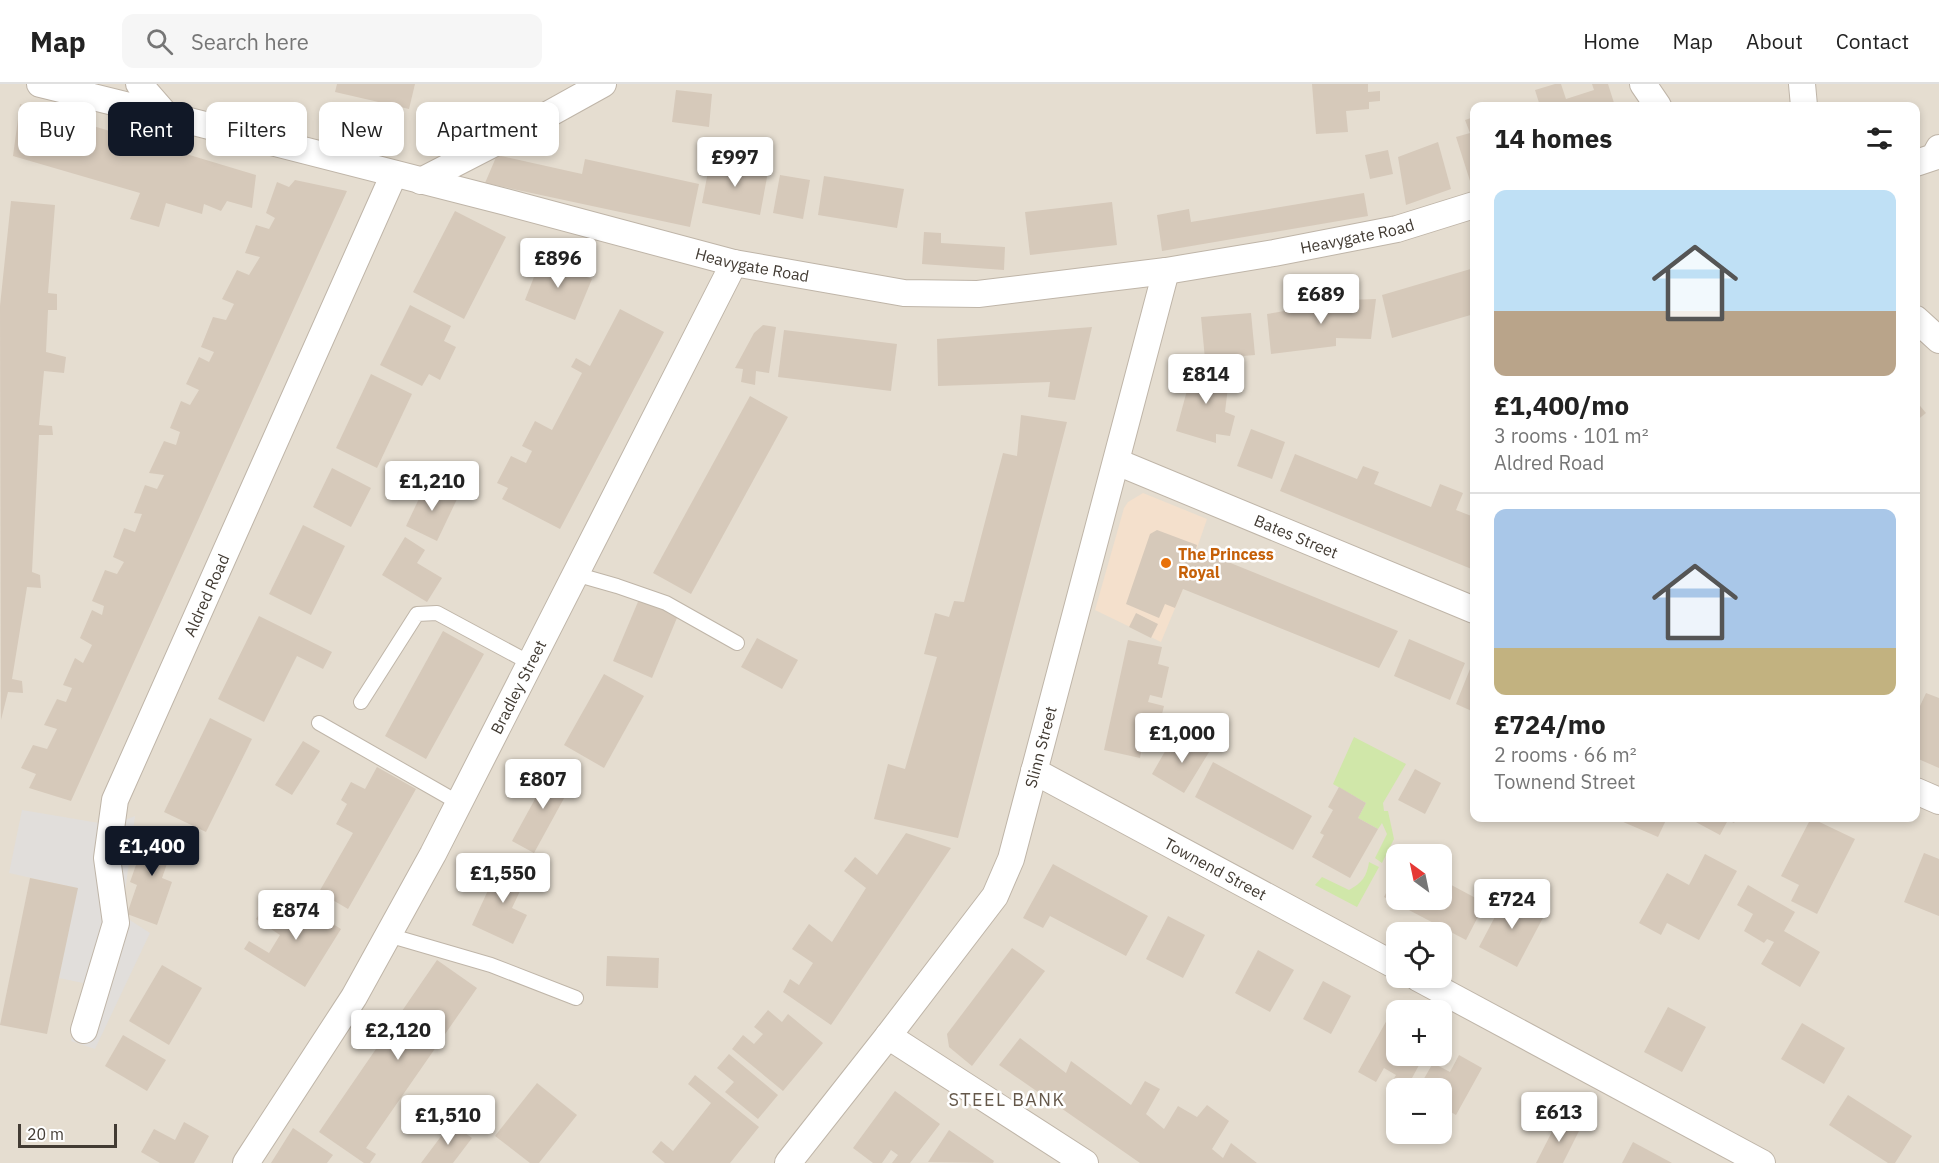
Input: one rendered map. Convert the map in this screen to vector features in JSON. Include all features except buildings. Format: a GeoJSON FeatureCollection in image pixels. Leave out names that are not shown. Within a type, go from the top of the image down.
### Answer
{"type":"FeatureCollection","features":[{"type":"Feature","properties":{"kind":"street","name":"Heavygate Road"},"geometry":{"type":"LineString","coordinates":[[40,84],[113,102]]}},
{"type":"Feature","properties":{"kind":"street"},"geometry":{"type":"LineString","coordinates":[[139,84],[155,102]]}},
{"type":"Feature","properties":{"kind":"street"},"geometry":{"type":"LineString","coordinates":[[421,181],[603,84]]}},
{"type":"Feature","properties":{"kind":"street"},"geometry":{"type":"LineString","coordinates":[[1643,84],[1655,102]]}},
{"type":"Feature","properties":{"kind":"street"},"geometry":{"type":"LineString","coordinates":[[1802,84],[1804,102]]}},
{"type":"Feature","properties":{"kind":"street","name":"Heavygate Road"},"geometry":{"type":"LineString","coordinates":[[194,122],[734,263],[904,293],[978,294],[1166,271],[1274,253],[1397,228],[1470,206]]}},
{"type":"Feature","properties":{"kind":"street"},"geometry":{"type":"LineString","coordinates":[[1920,162],[1934,157],[1939,148]]}},
{"type":"Feature","properties":{"kind":"street","name":"Aldred Road"},"geometry":{"type":"LineString","coordinates":[[84,1030],[116,923],[107,858],[115,800],[394,174]]}},
{"type":"Feature","properties":{"kind":"street","name":"Bradley Street"},"geometry":{"type":"LineString","coordinates":[[246,1163],[354,997],[433,854],[734,263]]}},
{"type":"Feature","properties":{"kind":"street","name":"Slinn Street"},"geometry":{"type":"LineString","coordinates":[[788,1163],[995,896],[1011,859],[1166,271]]}},
{"type":"Feature","properties":{"kind":"street"},"geometry":{"type":"LineString","coordinates":[[1920,323],[1939,340]]}},
{"type":"Feature","properties":{"kind":"street","name":"Bates Street"},"geometry":{"type":"LineString","coordinates":[[1117,462],[1470,608]]}},
{"type":"Feature","properties":{"kind":"street","name":"Townend Street"},"geometry":{"type":"LineString","coordinates":[[1034,771],[1386,961]]}},
{"type":"Feature","properties":{"kind":"street"},"geometry":{"type":"LineString","coordinates":[[1920,793],[1939,801]]}},
{"type":"Feature","properties":{"kind":"street"},"geometry":{"type":"LineString","coordinates":[[1437,988],[1761,1163]]}},
{"type":"Feature","properties":{"kind":"street"},"geometry":{"type":"LineString","coordinates":[[888,1036],[1085,1163]]}},
{"type":"Feature","properties":{"kind":"lane"},"geometry":{"type":"LineString","coordinates":[[575,574],[666,603],[737,644]]}},
{"type":"Feature","properties":{"kind":"lane"},"geometry":{"type":"LineString","coordinates":[[361,702],[417,614],[437,613],[530,663]]}},
{"type":"Feature","properties":{"kind":"lane"},"geometry":{"type":"LineString","coordinates":[[319,723],[459,803]]}},
{"type":"Feature","properties":{"kind":"lane"},"geometry":{"type":"LineString","coordinates":[[388,935],[491,965],[576,998]]}},
{"type":"Feature","properties":{"kind":"shaded area"},"geometry":{"type":"Polygon","coordinates":[[[0,84],[1939,84],[1939,1163],[0,1163],[0,84]]]}},
{"type":"Feature","properties":{"kind":"shaded area"},"geometry":{"type":"Polygon","coordinates":[[[1143,493],[1207,519],[1183,589],[1161,642],[1095,610],[1124,508],[1128,502],[1143,493]]]}},
{"type":"Feature","properties":{"kind":"shaded area"},"geometry":{"type":"Polygon","coordinates":[[[22,810],[111,825],[135,816],[122,915],[150,933],[95,1049],[71,1041],[83,983],[59,978],[77,888],[9,873],[22,810]]]}},
{"type":"Feature","properties":{"kind":"green space"},"geometry":{"type":"Polygon","coordinates":[[[1354,737],[1406,764],[1383,803],[1384,811],[1388,811],[1394,839],[1392,844],[1386,844],[1386,855],[1382,863],[1375,858],[1387,834],[1382,823],[1378,829],[1358,818],[1366,803],[1333,784],[1354,737]]]}},
{"type":"Feature","properties":{"kind":"green space"},"geometry":{"type":"Polygon","coordinates":[[[1369,862],[1379,867],[1357,907],[1315,885],[1322,877],[1349,890],[1363,879],[1369,862]]]}},
{"type":"Feature","properties":{"kind":"place","name":"The Princess Royal"},"geometry":{"type":"Point","coordinates":[1166,563]}},
{"type":"Feature","properties":{"kind":"district","name":"STEEL BANK"},"geometry":{"type":"Point","coordinates":[1007,1100]}}]}
